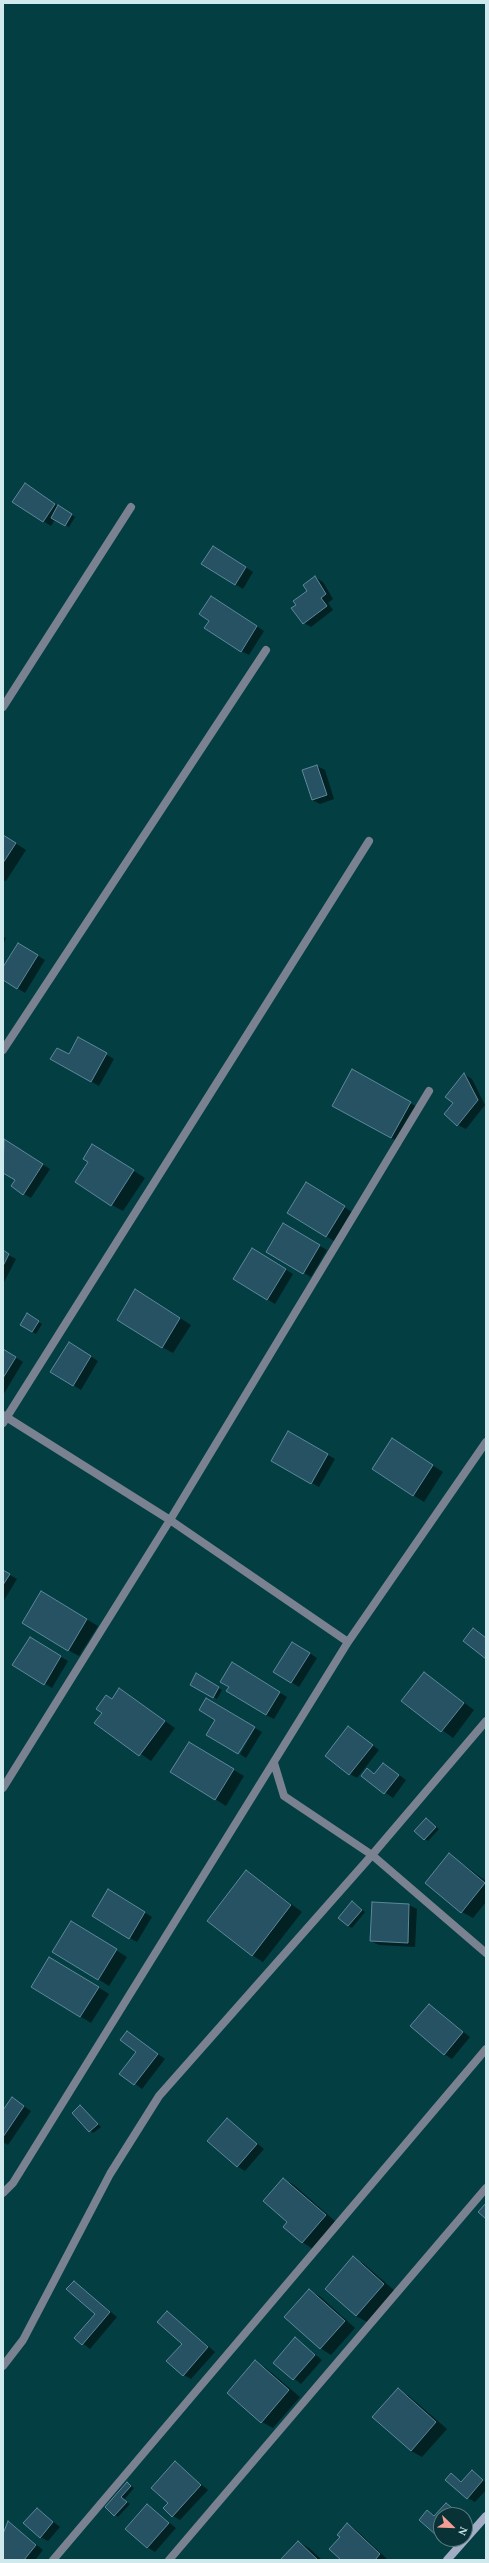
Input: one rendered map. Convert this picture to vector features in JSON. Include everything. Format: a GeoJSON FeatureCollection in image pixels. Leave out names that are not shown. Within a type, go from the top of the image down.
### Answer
{"type":"FeatureCollection","features":[{"type":"Feature","properties":{"kind":"street"},"geometry":{"type":"LineString","coordinates":[[3,707],[131,507]]}},
{"type":"Feature","properties":{"kind":"street"},"geometry":{"type":"LineString","coordinates":[[3,1050],[266,650]]}},
{"type":"Feature","properties":{"kind":"street"},"geometry":{"type":"LineString","coordinates":[[348,1642],[170,1520],[4,1418],[369,841]]}},
{"type":"Feature","properties":{"kind":"street"},"geometry":{"type":"LineString","coordinates":[[3,1788],[170,1520],[429,1091]]}},
{"type":"Feature","properties":{"kind":"street"},"geometry":{"type":"LineString","coordinates":[[3,2193],[17,2177],[348,1642],[486,1442]]}},
{"type":"Feature","properties":{"kind":"street"},"geometry":{"type":"LineString","coordinates":[[3,2366],[23,2340],[110,2174],[159,2096],[372,1855],[486,1721]]}},
{"type":"Feature","properties":{"kind":"street"},"geometry":{"type":"LineString","coordinates":[[274,1763],[284,1796],[372,1855],[486,1953]]}},
{"type":"Feature","properties":{"kind":"street"},"geometry":{"type":"LineString","coordinates":[[53,2560],[486,2049]]}},
{"type":"Feature","properties":{"kind":"street"},"geometry":{"type":"LineString","coordinates":[[169,2560],[486,2188]]}},
{"type":"Feature","properties":{"kind":"street"},"geometry":{"type":"LineString","coordinates":[[447,2560],[486,2516]]}},
{"type":"Feature","properties":{"kind":"building"},"geometry":{"type":"Polygon","coordinates":[[[25,483],[55,504],[43,522],[12,502],[25,483]]]}},
{"type":"Feature","properties":{"kind":"building"},"geometry":{"type":"Polygon","coordinates":[[[58,505],[72,514],[65,526],[51,518],[58,505]]]}},
{"type":"Feature","properties":{"kind":"building"},"geometry":{"type":"Polygon","coordinates":[[[213,546],[246,567],[235,585],[201,564],[213,546]]]}},
{"type":"Feature","properties":{"kind":"building"},"geometry":{"type":"Polygon","coordinates":[[[315,576],[326,594],[321,598],[327,606],[303,624],[291,608],[296,605],[293,601],[307,591],[303,585],[315,576]]]}},
{"type":"Feature","properties":{"kind":"building"},"geometry":{"type":"Polygon","coordinates":[[[211,596],[257,626],[241,652],[204,628],[209,621],[199,614],[211,596]]]}},
{"type":"Feature","properties":{"kind":"building"},"geometry":{"type":"Polygon","coordinates":[[[317,765],[327,795],[312,800],[302,770],[317,765]]]}},
{"type":"Feature","properties":{"kind":"building"},"geometry":{"type":"Polygon","coordinates":[[[3,835],[16,843],[3,863],[3,835]]]}},
{"type":"Feature","properties":{"kind":"building"},"geometry":{"type":"Polygon","coordinates":[[[18,943],[38,955],[17,989],[3,980],[3,967],[18,943]]]}},
{"type":"Feature","properties":{"kind":"building"},"geometry":{"type":"Polygon","coordinates":[[[78,1037],[107,1053],[91,1082],[50,1059],[57,1048],[69,1054],[78,1037]]]}},
{"type":"Feature","properties":{"kind":"building"},"geometry":{"type":"Polygon","coordinates":[[[352,1069],[411,1102],[391,1138],[332,1106],[352,1069]]]}},
{"type":"Feature","properties":{"kind":"building"},"geometry":{"type":"Polygon","coordinates":[[[464,1073],[478,1100],[457,1126],[444,1114],[453,1103],[445,1097],[464,1073]]]}},
{"type":"Feature","properties":{"kind":"building"},"geometry":{"type":"Polygon","coordinates":[[[4,1139],[43,1164],[23,1195],[11,1186],[15,1180],[3,1173],[4,1139]]]}},
{"type":"Feature","properties":{"kind":"building"},"geometry":{"type":"Polygon","coordinates":[[[92,1144],[134,1170],[111,1206],[75,1182],[88,1162],[83,1159],[92,1144]]]}},
{"type":"Feature","properties":{"kind":"building"},"geometry":{"type":"Polygon","coordinates":[[[306,1182],[345,1206],[326,1237],[287,1213],[306,1182]]]}},
{"type":"Feature","properties":{"kind":"building"},"geometry":{"type":"Polygon","coordinates":[[[283,1223],[320,1245],[303,1274],[266,1252],[283,1223]]]}},
{"type":"Feature","properties":{"kind":"building"},"geometry":{"type":"Polygon","coordinates":[[[252,1248],[286,1269],[267,1300],[233,1279],[252,1248]]]}},
{"type":"Feature","properties":{"kind":"building"},"geometry":{"type":"Polygon","coordinates":[[[3,1250],[9,1254],[3,1266],[3,1250]]]}},
{"type":"Feature","properties":{"kind":"building"},"geometry":{"type":"Polygon","coordinates":[[[135,1289],[180,1318],[162,1348],[117,1320],[135,1289]]]}},
{"type":"Feature","properties":{"kind":"building"},"geometry":{"type":"Polygon","coordinates":[[[27,1313],[39,1321],[32,1332],[20,1325],[27,1313]]]}},
{"type":"Feature","properties":{"kind":"building"},"geometry":{"type":"Polygon","coordinates":[[[69,1342],[91,1356],[73,1386],[50,1372],[69,1342]]]}},
{"type":"Feature","properties":{"kind":"building"},"geometry":{"type":"Polygon","coordinates":[[[3,1349],[16,1357],[3,1378],[3,1349]]]}},
{"type":"Feature","properties":{"kind":"building"},"geometry":{"type":"Polygon","coordinates":[[[288,1431],[328,1454],[311,1484],[271,1461],[288,1431]]]}},
{"type":"Feature","properties":{"kind":"building"},"geometry":{"type":"Polygon","coordinates":[[[392,1438],[433,1465],[413,1496],[372,1469],[392,1438]]]}},
{"type":"Feature","properties":{"kind":"building"},"geometry":{"type":"Polygon","coordinates":[[[3,1570],[10,1574],[3,1585],[3,1570]]]}},
{"type":"Feature","properties":{"kind":"building"},"geometry":{"type":"Polygon","coordinates":[[[41,1591],[87,1619],[68,1651],[22,1623],[41,1591]]]}},
{"type":"Feature","properties":{"kind":"building"},"geometry":{"type":"Polygon","coordinates":[[[473,1628],[486,1638],[486,1659],[463,1641],[473,1628]]]}},
{"type":"Feature","properties":{"kind":"building"},"geometry":{"type":"Polygon","coordinates":[[[30,1637],[61,1656],[44,1685],[12,1665],[30,1637]]]}},
{"type":"Feature","properties":{"kind":"building"},"geometry":{"type":"Polygon","coordinates":[[[292,1642],[310,1653],[291,1683],[273,1672],[292,1642]]]}},
{"type":"Feature","properties":{"kind":"building"},"geometry":{"type":"Polygon","coordinates":[[[232,1662],[280,1692],[266,1715],[226,1691],[229,1687],[220,1682],[232,1662]]]}},
{"type":"Feature","properties":{"kind":"building"},"geometry":{"type":"Polygon","coordinates":[[[424,1672],[464,1703],[441,1732],[401,1701],[424,1672]]]}},
{"type":"Feature","properties":{"kind":"building"},"geometry":{"type":"Polygon","coordinates":[[[196,1673],[219,1687],[213,1698],[190,1685],[196,1673]]]}},
{"type":"Feature","properties":{"kind":"building"},"geometry":{"type":"Polygon","coordinates":[[[119,1688],[165,1721],[139,1756],[94,1723],[102,1713],[96,1709],[106,1695],[112,1699],[119,1688]]]}},
{"type":"Feature","properties":{"kind":"building"},"geometry":{"type":"Polygon","coordinates":[[[206,1698],[255,1727],[238,1754],[206,1735],[215,1720],[199,1710],[206,1698]]]}},
{"type":"Feature","properties":{"kind":"building"},"geometry":{"type":"Polygon","coordinates":[[[348,1726],[373,1745],[349,1775],[325,1756],[348,1726]]]}},
{"type":"Feature","properties":{"kind":"building"},"geometry":{"type":"Polygon","coordinates":[[[189,1742],[234,1769],[215,1800],[170,1772],[189,1742]]]}},
{"type":"Feature","properties":{"kind":"building"},"geometry":{"type":"Polygon","coordinates":[[[383,1763],[399,1775],[384,1794],[361,1776],[367,1768],[374,1774],[383,1763]]]}},
{"type":"Feature","properties":{"kind":"building"},"geometry":{"type":"Polygon","coordinates":[[[426,1818],[436,1827],[424,1840],[414,1831],[426,1818]]]}},
{"type":"Feature","properties":{"kind":"building"},"geometry":{"type":"Polygon","coordinates":[[[449,1853],[485,1883],[461,1913],[425,1883],[449,1853]]]}},
{"type":"Feature","properties":{"kind":"building"},"geometry":{"type":"Polygon","coordinates":[[[246,1870],[291,1905],[252,1956],[207,1921],[246,1870]]]}},
{"type":"Feature","properties":{"kind":"building"},"geometry":{"type":"Polygon","coordinates":[[[108,1889],[145,1912],[129,1939],[92,1916],[108,1889]]]}},
{"type":"Feature","properties":{"kind":"building"},"geometry":{"type":"Polygon","coordinates":[[[352,1901],[362,1910],[348,1926],[338,1918],[352,1901]]]}},
{"type":"Feature","properties":{"kind":"building"},"geometry":{"type":"Polygon","coordinates":[[[372,1902],[409,1904],[408,1943],[370,1941],[372,1902]]]}},
{"type":"Feature","properties":{"kind":"building"},"geometry":{"type":"Polygon","coordinates":[[[71,1921],[117,1949],[98,1980],[52,1952],[71,1921]]]}},
{"type":"Feature","properties":{"kind":"building"},"geometry":{"type":"Polygon","coordinates":[[[49,1957],[99,1987],[80,2017],[31,1987],[49,1957]]]}},
{"type":"Feature","properties":{"kind":"building"},"geometry":{"type":"Polygon","coordinates":[[[429,2004],[463,2032],[444,2055],[410,2026],[429,2004]]]}},
{"type":"Feature","properties":{"kind":"building"},"geometry":{"type":"Polygon","coordinates":[[[127,2031],[158,2054],[134,2085],[119,2074],[136,2052],[120,2040],[127,2031]]]}},
{"type":"Feature","properties":{"kind":"building"},"geometry":{"type":"Polygon","coordinates":[[[12,2097],[24,2106],[3,2137],[3,2110],[12,2097]]]}},
{"type":"Feature","properties":{"kind":"building"},"geometry":{"type":"Polygon","coordinates":[[[80,2105],[98,2124],[89,2132],[72,2113],[80,2105]]]}},
{"type":"Feature","properties":{"kind":"building"},"geometry":{"type":"Polygon","coordinates":[[[227,2118],[257,2144],[237,2167],[207,2141],[227,2118]]]}},
{"type":"Feature","properties":{"kind":"building"},"geometry":{"type":"Polygon","coordinates":[[[283,2178],[326,2215],[302,2243],[283,2227],[287,2222],[263,2201],[283,2178]]]}},
{"type":"Feature","properties":{"kind":"building"},"geometry":{"type":"Polygon","coordinates":[[[486,2203],[486,2219],[478,2212],[486,2203]]]}},
{"type":"Feature","properties":{"kind":"building"},"geometry":{"type":"Polygon","coordinates":[[[353,2256],[384,2284],[356,2316],[325,2289],[353,2256]]]}},
{"type":"Feature","properties":{"kind":"building"},"geometry":{"type":"Polygon","coordinates":[[[74,2281],[110,2312],[82,2345],[74,2338],[95,2314],[66,2289],[74,2281]]]}},
{"type":"Feature","properties":{"kind":"building"},"geometry":{"type":"Polygon","coordinates":[[[309,2289],[345,2321],[320,2349],[284,2317],[309,2289]]]}},
{"type":"Feature","properties":{"kind":"building"},"geometry":{"type":"Polygon","coordinates":[[[167,2311],[208,2347],[183,2376],[166,2361],[182,2344],[157,2322],[167,2311]]]}},
{"type":"Feature","properties":{"kind":"building"},"geometry":{"type":"Polygon","coordinates":[[[295,2337],[315,2355],[293,2380],[273,2363],[295,2337]]]}},
{"type":"Feature","properties":{"kind":"building"},"geometry":{"type":"Polygon","coordinates":[[[255,2360],[289,2390],[261,2423],[227,2393],[255,2360]]]}},
{"type":"Feature","properties":{"kind":"building"},"geometry":{"type":"Polygon","coordinates":[[[398,2388],[436,2422],[411,2451],[372,2417],[398,2388]]]}},
{"type":"Feature","properties":{"kind":"building"},"geometry":{"type":"Polygon","coordinates":[[[175,2461],[201,2485],[172,2517],[163,2508],[168,2503],[151,2488],[175,2461]]]}},
{"type":"Feature","properties":{"kind":"building"},"geometry":{"type":"Polygon","coordinates":[[[472,2470],[483,2480],[467,2499],[445,2480],[451,2473],[461,2482],[472,2470]]]}},
{"type":"Feature","properties":{"kind":"building"},"geometry":{"type":"Polygon","coordinates":[[[127,2482],[131,2486],[121,2497],[127,2502],[114,2516],[105,2507],[127,2482]]]}},
{"type":"Feature","properties":{"kind":"building"},"geometry":{"type":"Polygon","coordinates":[[[446,2503],[451,2507],[442,2507],[446,2503]]]}},
{"type":"Feature","properties":{"kind":"building"},"geometry":{"type":"Polygon","coordinates":[[[147,2504],[169,2523],[147,2548],[125,2529],[147,2504]]]}},
{"type":"Feature","properties":{"kind":"building"},"geometry":{"type":"Polygon","coordinates":[[[37,2508],[53,2522],[40,2538],[23,2523],[37,2508]]]}},
{"type":"Feature","properties":{"kind":"building"},"geometry":{"type":"Polygon","coordinates":[[[427,2510],[433,2515],[433,2532],[419,2520],[427,2510]]]}},
{"type":"Feature","properties":{"kind":"building"},"geometry":{"type":"Polygon","coordinates":[[[8,2521],[36,2545],[24,2560],[3,2560],[3,2534],[8,2521]]]}},
{"type":"Feature","properties":{"kind":"building"},"geometry":{"type":"Polygon","coordinates":[[[347,2523],[380,2554],[375,2560],[341,2560],[329,2549],[340,2537],[337,2535],[347,2523]]]}},
{"type":"Feature","properties":{"kind":"building"},"geometry":{"type":"Polygon","coordinates":[[[298,2541],[318,2560],[280,2560],[298,2541]]]}}]}
